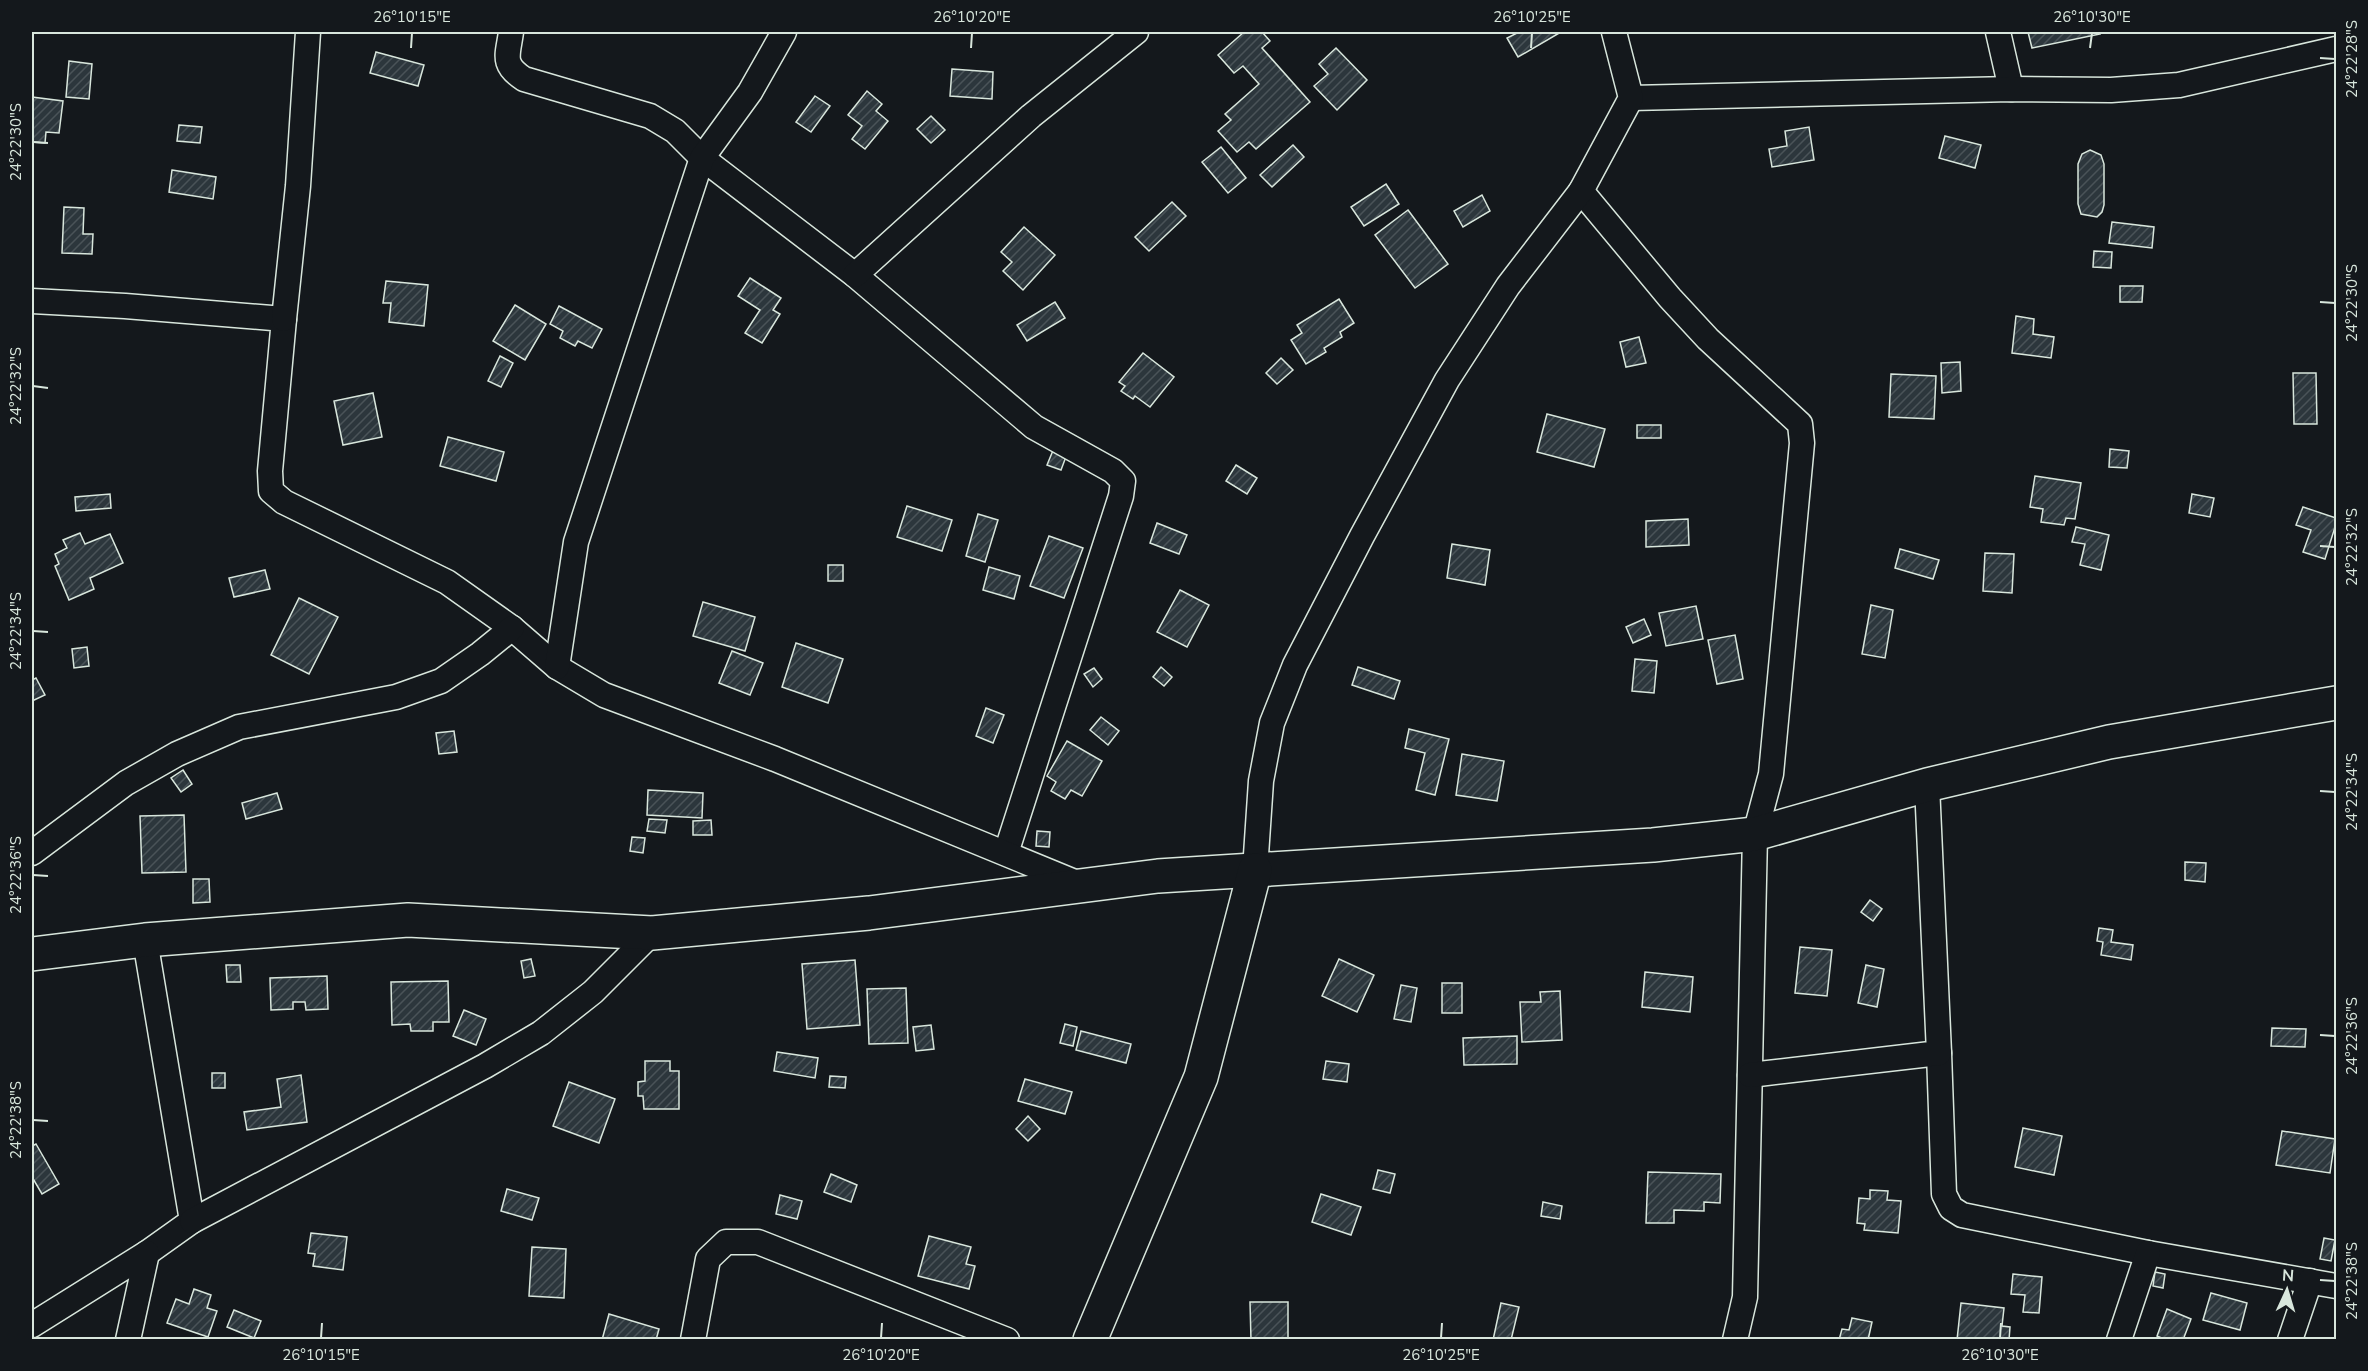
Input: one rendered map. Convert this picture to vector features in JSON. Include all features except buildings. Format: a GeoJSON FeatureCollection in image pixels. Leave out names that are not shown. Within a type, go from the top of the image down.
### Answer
{"type":"FeatureCollection","features":[{"type":"Feature","properties":{"kind":"street"},"geometry":{"type":"LineString","coordinates":[[308,32],[298,186],[270,471],[271,491],[284,502],[447,582],[512,628],[556,667],[604,695],[775,759],[1086,886]]}},
{"type":"Feature","properties":{"kind":"street"},"geometry":{"type":"LineString","coordinates":[[511,32],[507,59],[512,71],[524,79],[650,116],[675,131],[702,158],[855,275],[1034,427],[1113,471],[1123,481],[1121,496],[1006,853]]}},
{"type":"Feature","properties":{"kind":"street"},"geometry":{"type":"LineString","coordinates":[[556,667],[576,542],[702,158],[750,92],[784,32]]}},
{"type":"Feature","properties":{"kind":"street"},"geometry":{"type":"LineString","coordinates":[[855,275],[1031,116],[1136,32]]}},
{"type":"Feature","properties":{"kind":"street"},"geometry":{"type":"LineString","coordinates":[[1090,1340],[1201,1077],[1255,870],[1261,782],[1272,723],[1295,665],[1447,380],[1508,286],[1581,191],[1631,98],[1614,32]]}},
{"type":"Feature","properties":{"kind":"street"},"geometry":{"type":"LineString","coordinates":[[1998,32],[2012,89]]}},
{"type":"Feature","properties":{"kind":"street"},"geometry":{"type":"LineString","coordinates":[[1631,98],[2012,89],[2111,90],[2179,85],[2337,49]]}},
{"type":"Feature","properties":{"kind":"street"},"geometry":{"type":"LineString","coordinates":[[1581,191],[1670,298],[1708,339],[1800,424],[1802,443],[1771,774],[1755,834],[1745,1297],[1735,1340]]}},
{"type":"Feature","properties":{"kind":"street"},"geometry":{"type":"LineString","coordinates":[[32,302],[125,306],[284,319]]}},
{"type":"Feature","properties":{"kind":"street"},"geometry":{"type":"LineString","coordinates":[[32,853],[126,783],[177,754],[239,727],[396,697],[441,681],[512,628]]}},
{"type":"Feature","properties":{"kind":"street"},"geometry":{"type":"LineString","coordinates":[[32,954],[145,940],[408,920],[652,933],[869,913],[1158,876],[1653,845],[1755,834],[1927,785],[2109,742],[2337,703]]}},
{"type":"Feature","properties":{"kind":"street"},"geometry":{"type":"LineString","coordinates":[[1927,785],[1944,1194],[1951,1208],[1962,1215],[2148,1253],[2337,1286]]}},
{"type":"Feature","properties":{"kind":"street"},"geometry":{"type":"LineString","coordinates":[[32,1325],[147,1253],[192,1221],[485,1066],[541,1033],[593,992],[652,933]]}},
{"type":"Feature","properties":{"kind":"street"},"geometry":{"type":"LineString","coordinates":[[145,940],[192,1221]]}},
{"type":"Feature","properties":{"kind":"street"},"geometry":{"type":"LineString","coordinates":[[32,948],[65,951]]}},
{"type":"Feature","properties":{"kind":"street"},"geometry":{"type":"LineString","coordinates":[[1750,1075],[1939,1053]]}},
{"type":"Feature","properties":{"kind":"street"},"geometry":{"type":"LineString","coordinates":[[693,1340],[708,1259],[726,1242],[758,1242],[1007,1340]]}},
{"type":"Feature","properties":{"kind":"street"},"geometry":{"type":"LineString","coordinates":[[128,1340],[147,1253]]}},
{"type":"Feature","properties":{"kind":"street"},"geometry":{"type":"LineString","coordinates":[[2119,1340],[2148,1253]]}},
{"type":"Feature","properties":{"kind":"street"},"geometry":{"type":"LineString","coordinates":[[2289,1340],[2310,1281]]}}]}
